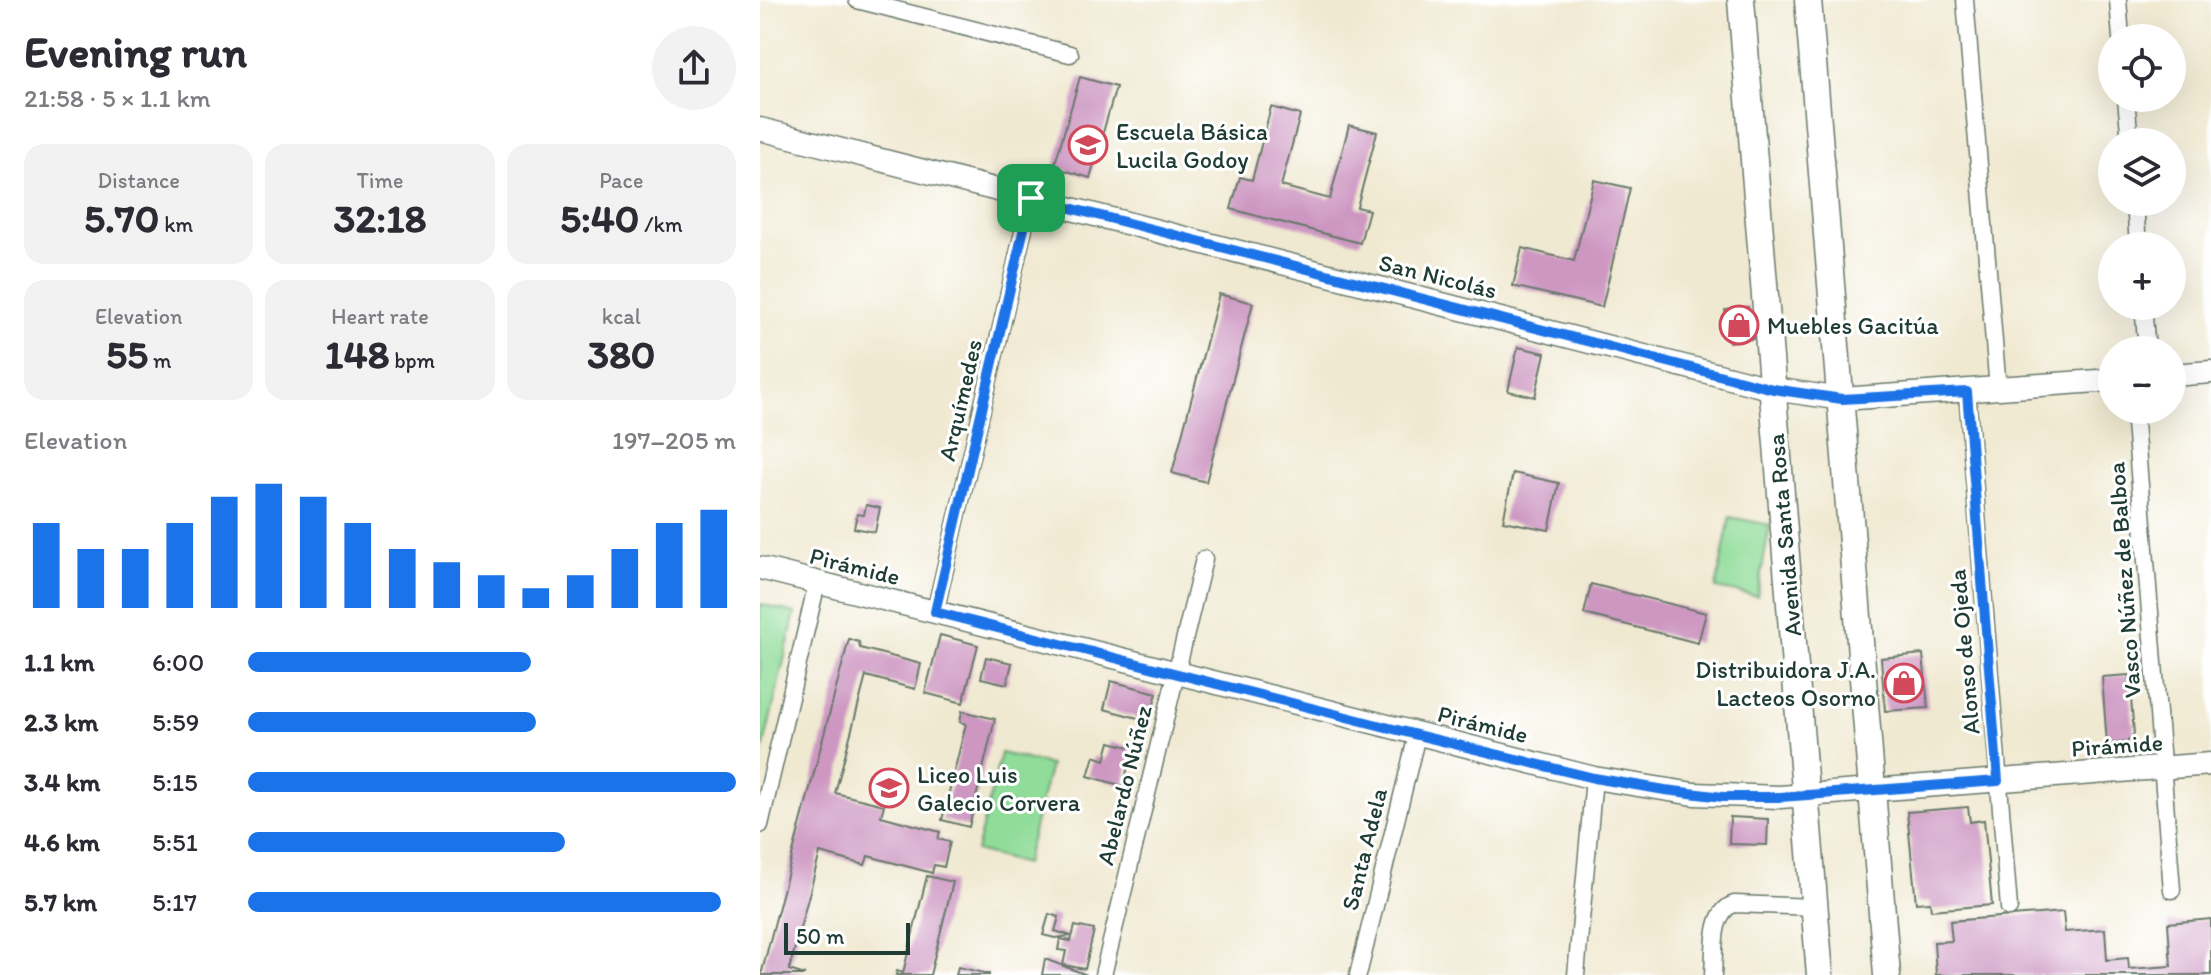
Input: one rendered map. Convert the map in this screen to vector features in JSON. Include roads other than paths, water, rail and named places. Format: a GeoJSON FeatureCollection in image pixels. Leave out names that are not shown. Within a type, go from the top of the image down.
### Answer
{"type":"FeatureCollection","features":[{"type":"Feature","properties":{"kind":"main road","name":"Avenida Santa Rosa"},"geometry":{"type":"LineString","coordinates":[[1741,0],[1820,975]]}},
{"type":"Feature","properties":{"kind":"main road"},"geometry":{"type":"LineString","coordinates":[[1808,0],[1887,975]]}},
{"type":"Feature","properties":{"kind":"street"},"geometry":{"type":"LineString","coordinates":[[857,0],[1070,54]]}},
{"type":"Feature","properties":{"kind":"street"},"geometry":{"type":"LineString","coordinates":[[1965,0],[1998,389]]}},
{"type":"Feature","properties":{"kind":"street"},"geometry":{"type":"LineString","coordinates":[[2118,0],[2120,24]]}},
{"type":"Feature","properties":{"kind":"street","name":"San Nicolás"},"geometry":{"type":"LineString","coordinates":[[760,129],[1773,389],[1842,399],[2098,381]]}},
{"type":"Feature","properties":{"kind":"street","name":"Arquímedes"},"geometry":{"type":"LineString","coordinates":[[935,612],[1031,198]]}},
{"type":"Feature","properties":{"kind":"street"},"geometry":{"type":"LineString","coordinates":[[2186,374],[2211,372]]}},
{"type":"Feature","properties":{"kind":"street","name":"Alonso de Ojeda"},"geometry":{"type":"LineString","coordinates":[[1967,392],[2009,908]]}},
{"type":"Feature","properties":{"kind":"street","name":"Vasco Núñez de Balboa"},"geometry":{"type":"LineString","coordinates":[[2135,424],[2172,890]]}},
{"type":"Feature","properties":{"kind":"street","name":"Abelardo Núñez"},"geometry":{"type":"LineString","coordinates":[[1103,975],[1204,559]]}},
{"type":"Feature","properties":{"kind":"street","name":"Pirámide"},"geometry":{"type":"LineString","coordinates":[[760,568],[1417,735],[1594,778],[1665,790],[1723,797],[1805,795],[2211,764]]}},
{"type":"Feature","properties":{"kind":"street"},"geometry":{"type":"LineString","coordinates":[[760,825],[817,583]]}},
{"type":"Feature","properties":{"kind":"street","name":"Santa Adela"},"geometry":{"type":"LineString","coordinates":[[1358,975],[1417,735]]}},
{"type":"Feature","properties":{"kind":"street"},"geometry":{"type":"LineString","coordinates":[[1576,975],[1594,778]]}},
{"type":"Feature","properties":{"kind":"street"},"geometry":{"type":"LineString","coordinates":[[1713,975],[1718,919],[1724,908],[1734,904],[1814,907]]}},
{"type":"Feature","properties":{"kind":"place","name":"Escuela Básica Lucila Godoy"},"geometry":{"type":"Point","coordinates":[1088,145]}},
{"type":"Feature","properties":{"kind":"place","name":"Muebles Gacitúa"},"geometry":{"type":"Point","coordinates":[1739,325]}},
{"type":"Feature","properties":{"kind":"place","name":"Distribuidora J.A. Lacteos Osorno"},"geometry":{"type":"Point","coordinates":[1904,683]}},
{"type":"Feature","properties":{"kind":"place","name":"Liceo Luis Galecio Corvera"},"geometry":{"type":"Point","coordinates":[889,788]}}]}
